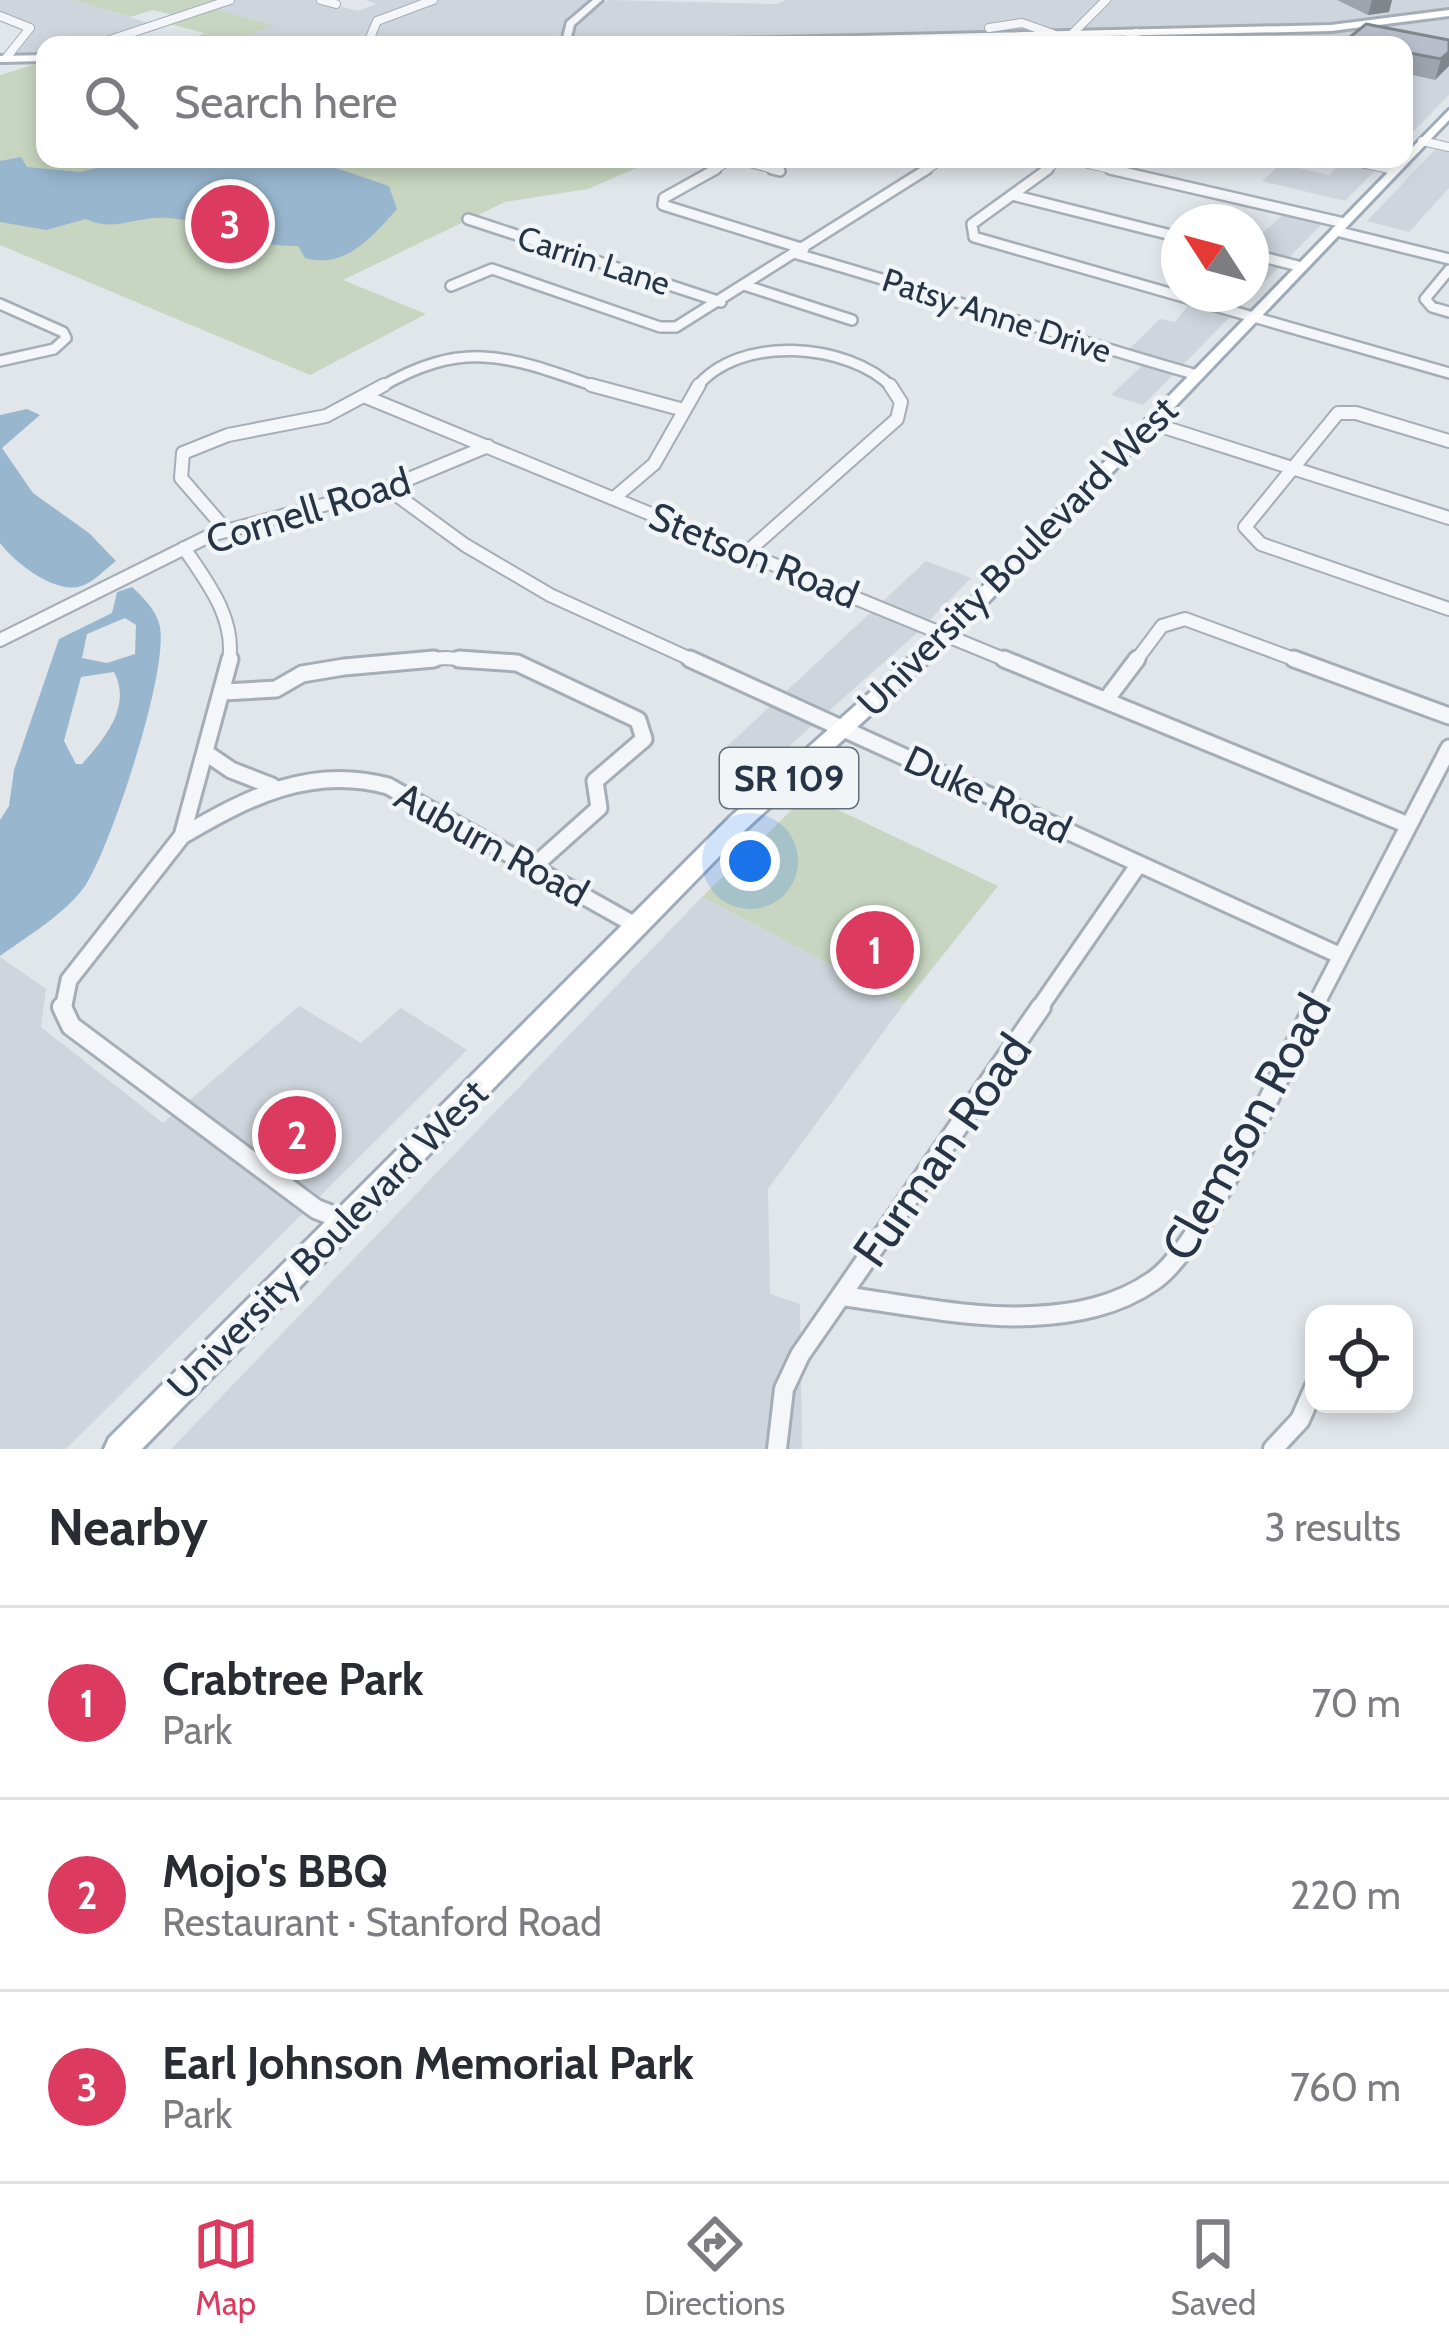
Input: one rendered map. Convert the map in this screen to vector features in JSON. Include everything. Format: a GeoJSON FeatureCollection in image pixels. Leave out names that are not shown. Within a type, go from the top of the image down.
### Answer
{"type":"FeatureCollection","features":[{"type":"Feature","properties":{"kind":"main road"},"geometry":{"type":"LineString","coordinates":[[984,36],[1331,28],[1449,13]]}},
{"type":"Feature","properties":{"kind":"main road"},"geometry":{"type":"LineString","coordinates":[[3,58],[36,58]]}},
{"type":"Feature","properties":{"kind":"main road","name":"University Boulevard West"},"geometry":{"type":"LineString","coordinates":[[1413,150],[1449,113]]}},
{"type":"Feature","properties":{"kind":"main road","name":"University Boulevard West"},"geometry":{"type":"LineString","coordinates":[[121,1448],[737,824],[946,635],[1394,170]]}},
{"type":"Feature","properties":{"kind":"street"},"geometry":{"type":"LineString","coordinates":[[122,36],[230,0]]}},
{"type":"Feature","properties":{"kind":"street"},"geometry":{"type":"LineString","coordinates":[[322,0],[336,4]]}},
{"type":"Feature","properties":{"kind":"street"},"geometry":{"type":"LineString","coordinates":[[371,36],[377,21],[433,0]]}},
{"type":"Feature","properties":{"kind":"street"},"geometry":{"type":"LineString","coordinates":[[567,36],[570,24],[598,0]]}},
{"type":"Feature","properties":{"kind":"street"},"geometry":{"type":"LineString","coordinates":[[1072,34],[1106,0]]}},
{"type":"Feature","properties":{"kind":"street"},"geometry":{"type":"LineString","coordinates":[[0,16],[30,28],[3,58]]}},
{"type":"Feature","properties":{"kind":"street"},"geometry":{"type":"LineString","coordinates":[[989,28],[1021,23],[1053,34]]}},
{"type":"Feature","properties":{"kind":"street"},"geometry":{"type":"LineString","coordinates":[[1132,36],[1136,33]]}},
{"type":"Feature","properties":{"kind":"street"},"geometry":{"type":"LineString","coordinates":[[1422,141],[1449,147]]}},
{"type":"Feature","properties":{"kind":"street","name":"Patsy Anne Drive"},"geometry":{"type":"LineString","coordinates":[[718,168],[664,198],[663,205],[947,297],[1005,321],[1197,375]]}},
{"type":"Feature","properties":{"kind":"street"},"geometry":{"type":"LineString","coordinates":[[768,168],[780,171]]}},
{"type":"Feature","properties":{"kind":"street"},"geometry":{"type":"LineString","coordinates":[[451,286],[492,269],[670,328],[747,286],[929,168]]}},
{"type":"Feature","properties":{"kind":"street"},"geometry":{"type":"LineString","coordinates":[[1051,168],[972,224],[970,232],[989,245],[1255,315],[1449,374]]}},
{"type":"Feature","properties":{"kind":"street"},"geometry":{"type":"LineString","coordinates":[[1101,168],[1449,259]]}},
{"type":"Feature","properties":{"kind":"street"},"geometry":{"type":"LineString","coordinates":[[1385,168],[1394,170]]}},
{"type":"Feature","properties":{"kind":"street"},"geometry":{"type":"LineString","coordinates":[[1012,195],[1161,232]]}},
{"type":"Feature","properties":{"kind":"street","name":"Carrin Lane"},"geometry":{"type":"LineString","coordinates":[[468,219],[721,302]]}},
{"type":"Feature","properties":{"kind":"street"},"geometry":{"type":"LineString","coordinates":[[1269,259],[1302,267]]}},
{"type":"Feature","properties":{"kind":"street"},"geometry":{"type":"LineString","coordinates":[[1449,270],[1425,302],[1449,312]]}},
{"type":"Feature","properties":{"kind":"street"},"geometry":{"type":"LineString","coordinates":[[747,286],[852,320]]}},
{"type":"Feature","properties":{"kind":"street"},"geometry":{"type":"LineString","coordinates":[[0,304],[63,332],[66,338],[54,349],[0,361]]}},
{"type":"Feature","properties":{"kind":"street"},"geometry":{"type":"LineString","coordinates":[[614,498],[658,460],[693,390],[711,374],[759,354],[789,351],[830,356],[876,374],[898,392],[901,410],[888,428],[746,553]]}},
{"type":"Feature","properties":{"kind":"street"},"geometry":{"type":"LineString","coordinates":[[226,530],[181,478],[183,453],[217,437],[320,418],[432,361],[472,354],[520,361],[634,403],[684,410]]}},
{"type":"Feature","properties":{"kind":"street","name":"Stetson Road"},"geometry":{"type":"LineString","coordinates":[[366,397],[1408,825]]}},
{"type":"Feature","properties":{"kind":"street"},"geometry":{"type":"LineString","coordinates":[[1449,441],[1347,412],[1334,415],[1246,524],[1247,534],[1261,544],[1449,609]]}},
{"type":"Feature","properties":{"kind":"street"},"geometry":{"type":"LineString","coordinates":[[1151,423],[1449,518]]}},
{"type":"Feature","properties":{"kind":"street","name":"Cornell Road"},"geometry":{"type":"LineString","coordinates":[[0,640],[226,530],[387,488],[488,446]]}},
{"type":"Feature","properties":{"kind":"street","name":"Duke Road"},"geometry":{"type":"LineString","coordinates":[[387,488],[465,545],[527,582],[1341,956]]}},
{"type":"Feature","properties":{"kind":"street"},"geometry":{"type":"LineString","coordinates":[[184,548],[218,598],[228,626],[231,653],[224,692],[182,836],[69,980],[62,993],[63,1015],[194,1120],[316,1209],[344,1221]]}},
{"type":"Feature","properties":{"kind":"street"},"geometry":{"type":"LineString","coordinates":[[1106,700],[1162,626],[1185,619],[1449,716]]}},
{"type":"Feature","properties":{"kind":"street"},"geometry":{"type":"LineString","coordinates":[[224,692],[276,688],[302,674],[344,667],[469,660],[538,670],[638,720],[644,739],[595,782],[599,808],[533,867]]}},
{"type":"Feature","properties":{"kind":"street","name":"Clemson Road"},"geometry":{"type":"LineString","coordinates":[[841,1296],[1047,1316],[1106,1308],[1150,1287],[1190,1245],[1449,748]]}},
{"type":"Feature","properties":{"kind":"street"},"geometry":{"type":"LineString","coordinates":[[206,753],[231,770],[272,786]]}},
{"type":"Feature","properties":{"kind":"street","name":"Auburn Road"},"geometry":{"type":"LineString","coordinates":[[182,836],[272,786],[352,778],[378,782],[635,925]]}},
{"type":"Feature","properties":{"kind":"street","name":"Furman Road"},"geometry":{"type":"LineString","coordinates":[[777,1449],[781,1402],[793,1366],[1139,864]]}},
{"type":"Feature","properties":{"kind":"street"},"geometry":{"type":"LineString","coordinates":[[1273,1449],[1305,1409]]}},
{"type":"Feature","properties":{"kind":"shaded area"},"geometry":{"type":"Polygon","coordinates":[[[0,0],[74,0],[152,24],[117,36],[36,36],[36,54],[13,54],[35,25],[0,14],[0,0]]]}},
{"type":"Feature","properties":{"kind":"shaded area"},"geometry":{"type":"Polygon","coordinates":[[[234,0],[315,0],[358,11],[377,4],[365,0],[428,0],[374,20],[366,36],[247,36],[271,26],[210,8],[234,0]]]}},
{"type":"Feature","properties":{"kind":"shaded area"},"geometry":{"type":"Polygon","coordinates":[[[436,0],[594,0],[572,17],[559,36],[376,36],[380,22],[436,0]]]}},
{"type":"Feature","properties":{"kind":"shaded area"},"geometry":{"type":"Polygon","coordinates":[[[608,0],[777,4],[786,0],[1449,0],[1449,10],[1327,24],[574,36],[592,10],[608,0]]]}},
{"type":"Feature","properties":{"kind":"shaded area"},"geometry":{"type":"Polygon","coordinates":[[[1449,17],[1449,95],[1413,132],[1413,36],[1243,36],[1344,31],[1449,17]]]}},
{"type":"Feature","properties":{"kind":"shaded area"},"geometry":{"type":"Polygon","coordinates":[[[1442,142],[1449,144],[1449,188],[1409,232],[1367,221],[1442,142]]]}},
{"type":"Feature","properties":{"kind":"shaded area"},"geometry":{"type":"Polygon","coordinates":[[[1277,168],[1329,175],[1336,168],[1378,168],[1345,201],[1262,181],[1277,168]]]}},
{"type":"Feature","properties":{"kind":"shaded area"},"geometry":{"type":"Polygon","coordinates":[[[1287,211],[1323,223],[1269,278],[1269,228],[1287,211]]]}},
{"type":"Feature","properties":{"kind":"shaded area"},"geometry":{"type":"Polygon","coordinates":[[[1183,312],[1235,312],[1143,405],[1111,395],[1149,359],[1127,351],[1160,319],[1175,322],[1183,312]]]}},
{"type":"Feature","properties":{"kind":"shaded area"},"geometry":{"type":"Polygon","coordinates":[[[926,561],[971,578],[917,633],[761,771],[722,751],[926,561]]]}},
{"type":"Feature","properties":{"kind":"shaded area"},"geometry":{"type":"Polygon","coordinates":[[[702,897],[904,1004],[768,1189],[770,1294],[800,1304],[802,1449],[171,1449],[702,897]]]}},
{"type":"Feature","properties":{"kind":"shaded area"},"geometry":{"type":"Polygon","coordinates":[[[0,957],[46,989],[41,1027],[163,1123],[299,1006],[361,1043],[401,1008],[467,1050],[66,1449],[0,1449],[0,957]]]}},
{"type":"Feature","properties":{"kind":"green space"},"geometry":{"type":"Polygon","coordinates":[[[74,0],[227,0],[176,16],[153,10],[130,17],[74,0]]]}},
{"type":"Feature","properties":{"kind":"green space"},"geometry":{"type":"Polygon","coordinates":[[[210,8],[274,25],[247,36],[198,36],[205,33],[166,23],[210,8]]]}},
{"type":"Feature","properties":{"kind":"green space"},"geometry":{"type":"Polygon","coordinates":[[[36,64],[36,168],[636,168],[588,189],[505,202],[343,280],[426,314],[310,375],[0,245],[0,75],[36,64]]]}},
{"type":"Feature","properties":{"kind":"green space"},"geometry":{"type":"Polygon","coordinates":[[[807,795],[998,886],[904,1004],[702,897],[807,795]]]}},
{"type":"Feature","properties":{"kind":"water"},"geometry":{"type":"Polygon","coordinates":[[[21,157],[27,167],[80,172],[97,168],[336,168],[389,186],[397,209],[357,248],[319,260],[305,258],[298,246],[264,243],[169,218],[116,224],[86,219],[46,230],[0,222],[0,161],[21,157]]]}},
{"type":"Feature","properties":{"kind":"water"},"geometry":{"type":"Polygon","coordinates":[[[27,409],[40,415],[2,448],[33,493],[89,533],[116,561],[84,585],[50,582],[26,568],[0,543],[0,415],[27,409]]]}},
{"type":"Feature","properties":{"kind":"water"},"geometry":{"type":"Polygon","coordinates":[[[132,587],[159,623],[156,676],[136,756],[109,835],[85,886],[57,915],[0,956],[0,820],[9,806],[14,770],[59,639],[112,613],[117,592],[132,587]],[[125,618],[87,634],[82,658],[107,663],[135,654],[136,625],[125,618]],[[114,672],[81,677],[64,741],[76,764],[91,754],[118,709],[114,672]]]}},
{"type":"Feature","properties":{"kind":"building"},"geometry":{"type":"Polygon","coordinates":[[[1366,24],[1449,40],[1449,52],[1441,59],[1413,54],[1413,36],[1351,36],[1366,24]]]}},
{"type":"Feature","properties":{"kind":"place","name":"Earl Johnson Memorial Park"},"geometry":{"type":"Point","coordinates":[230,224]}},
{"type":"Feature","properties":{"kind":"place","name":"Crabtree Park"},"geometry":{"type":"Point","coordinates":[875,950]}},
{"type":"Feature","properties":{"kind":"place","name":"Mojo's BBQ"},"geometry":{"type":"Point","coordinates":[297,1135]}}]}
